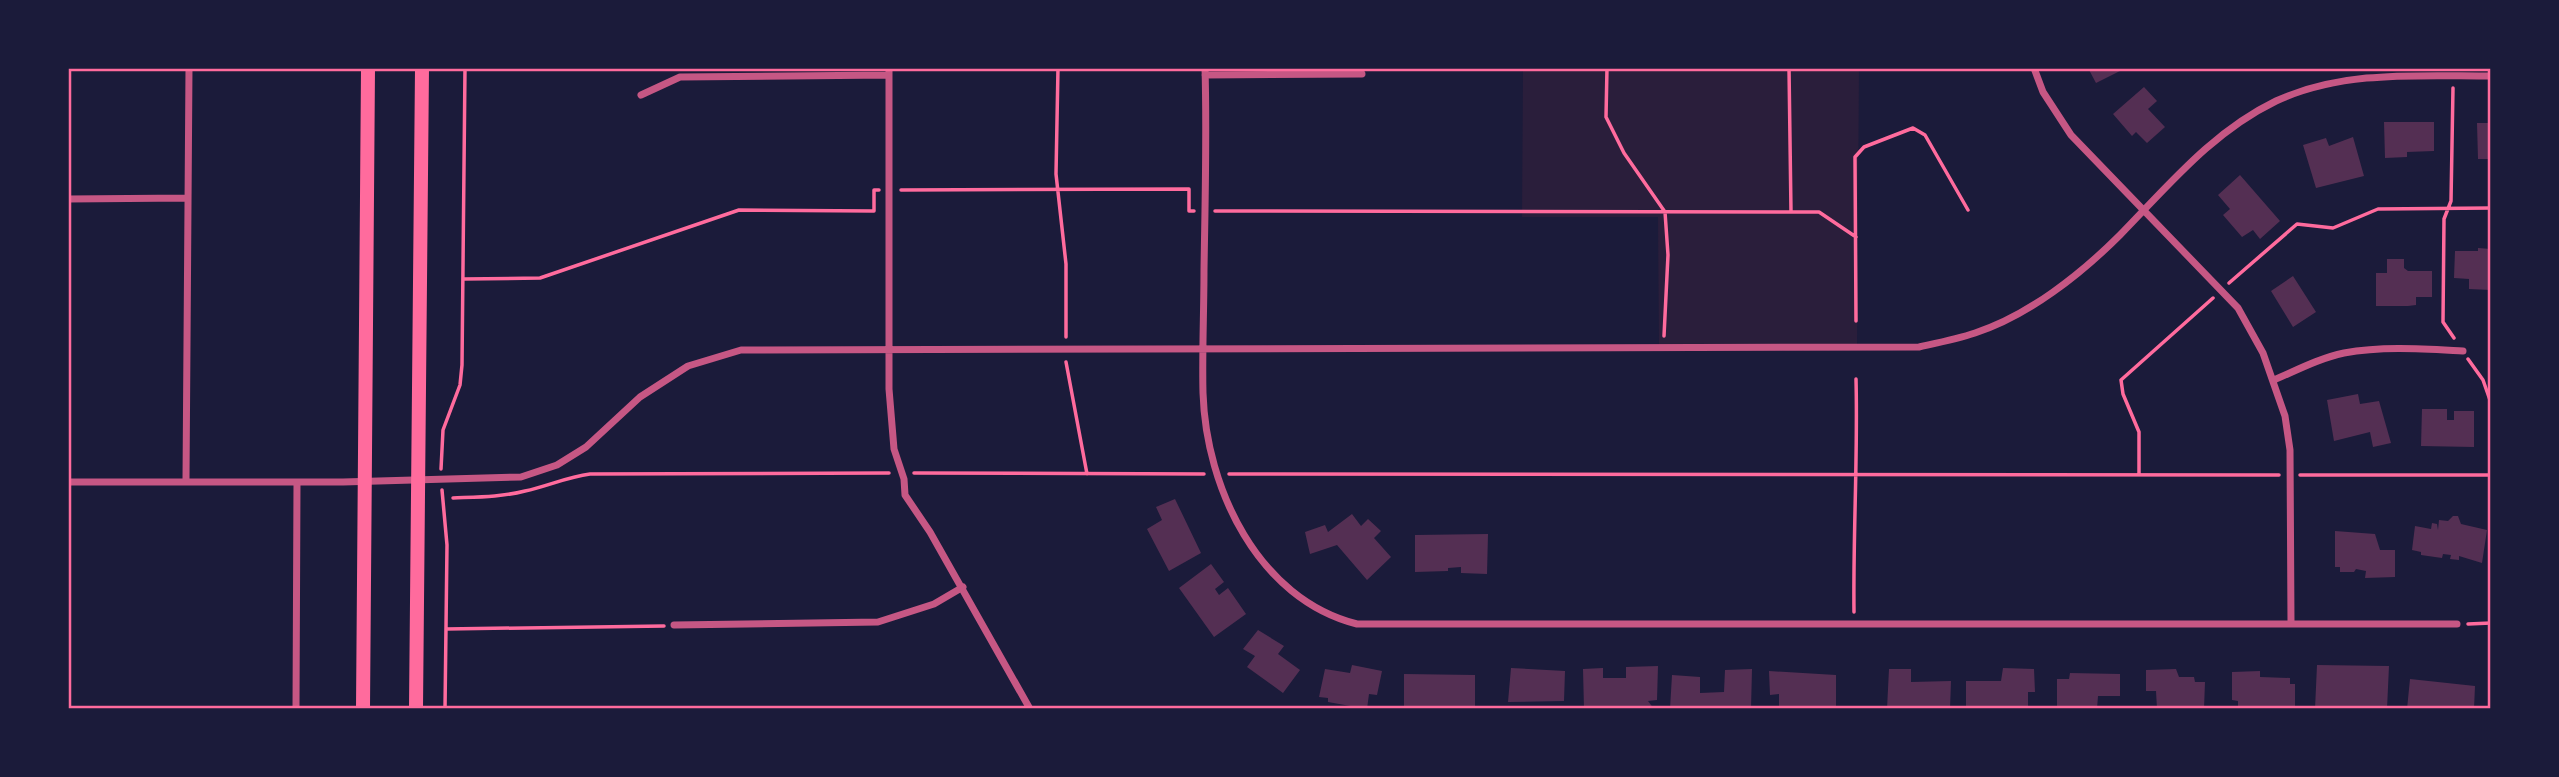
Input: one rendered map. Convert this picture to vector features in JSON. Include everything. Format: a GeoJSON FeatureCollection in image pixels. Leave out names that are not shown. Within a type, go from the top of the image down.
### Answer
{"type":"FeatureCollection","features":[{"type":"Feature","properties":{"kind":"main road"},"geometry":{"type":"LineString","coordinates":[[363,709],[368,68]]}},
{"type":"Feature","properties":{"kind":"main road"},"geometry":{"type":"LineString","coordinates":[[416,709],[422,68]]}},
{"type":"Feature","properties":{"kind":"street"},"geometry":{"type":"LineString","coordinates":[[186,480],[189,68]]}},
{"type":"Feature","properties":{"kind":"street"},"geometry":{"type":"LineString","coordinates":[[2034,68],[2043,92],[2071,135],[2238,308],[2263,353],[2285,416],[2292,475],[2291,622]]}},
{"type":"Feature","properties":{"kind":"street"},"geometry":{"type":"LineString","coordinates":[[1362,74],[1205,71],[1203,395],[1208,430],[1217,474],[1238,525],[1267,566],[1315,609],[1357,624],[2458,624]]}},
{"type":"Feature","properties":{"kind":"street"},"geometry":{"type":"LineString","coordinates":[[641,94],[680,77],[889,72],[890,429],[903,473],[905,495],[963,587],[1030,709]]}},
{"type":"Feature","properties":{"kind":"street"},"geometry":{"type":"LineString","coordinates":[[68,482],[297,482],[521,477],[557,465],[586,447],[640,397],[688,366],[723,353],[741,350],[1664,350],[1919,347],[1978,332],[2033,305],[2118,237],[2179,172],[2224,131],[2277,101],[2335,82],[2366,78],[2491,76]]}},
{"type":"Feature","properties":{"kind":"street"},"geometry":{"type":"LineString","coordinates":[[68,199],[188,198]]}},
{"type":"Feature","properties":{"kind":"street"},"geometry":{"type":"LineString","coordinates":[[2274,380],[2320,360],[2345,353],[2400,348],[2463,351]]}},
{"type":"Feature","properties":{"kind":"street"},"geometry":{"type":"LineString","coordinates":[[296,709],[297,482]]}},
{"type":"Feature","properties":{"kind":"street"},"geometry":{"type":"LineString","coordinates":[[674,625],[878,622],[934,604],[963,587]]}},
{"type":"Feature","properties":{"kind":"path"},"geometry":{"type":"LineString","coordinates":[[441,461],[443,430],[460,385],[465,68]]}},
{"type":"Feature","properties":{"kind":"path"},"geometry":{"type":"LineString","coordinates":[[1058,68],[1058,190],[1066,264],[1066,369],[1087,474]]}},
{"type":"Feature","properties":{"kind":"path"},"geometry":{"type":"LineString","coordinates":[[1607,68],[1606,117],[1624,153],[1665,212],[1668,268],[1664,350]]}},
{"type":"Feature","properties":{"kind":"path"},"geometry":{"type":"LineString","coordinates":[[1789,68],[1791,212]]}},
{"type":"Feature","properties":{"kind":"path"},"geometry":{"type":"LineString","coordinates":[[2453,76],[2451,201],[2444,219],[2443,322],[2483,380],[2491,403]]}},
{"type":"Feature","properties":{"kind":"path"},"geometry":{"type":"LineString","coordinates":[[1856,321],[1855,157],[1864,148],[1913,128],[1925,135],[1968,211]]}},
{"type":"Feature","properties":{"kind":"path"},"geometry":{"type":"LineString","coordinates":[[463,279],[540,278],[739,210],[874,211],[874,190],[1189,189],[1189,211],[1819,212],[1856,237]]}},
{"type":"Feature","properties":{"kind":"path"},"geometry":{"type":"LineString","coordinates":[[2139,474],[2139,432],[2123,394],[2121,380],[2297,224],[2333,228],[2378,209],[2491,208]]}},
{"type":"Feature","properties":{"kind":"path"},"geometry":{"type":"LineString","coordinates":[[1854,624],[1856,379]]}},
{"type":"Feature","properties":{"kind":"path"},"geometry":{"type":"LineString","coordinates":[[453,498],[501,496],[527,491],[568,477],[590,474],[2491,475]]}},
{"type":"Feature","properties":{"kind":"path"},"geometry":{"type":"LineString","coordinates":[[442,494],[447,545],[445,709]]}},
{"type":"Feature","properties":{"kind":"path"},"geometry":{"type":"LineString","coordinates":[[2458,624],[2491,623]]}},
{"type":"Feature","properties":{"kind":"path"},"geometry":{"type":"LineString","coordinates":[[446,629],[674,625]]}},
{"type":"Feature","properties":{"kind":"shaded area"},"geometry":{"type":"Polygon","coordinates":[[[1523,68],[1859,68],[1857,350],[1659,350],[1658,217],[1522,217],[1523,68]]]}},
{"type":"Feature","properties":{"kind":"building"},"geometry":{"type":"Polygon","coordinates":[[[2088,68],[2126,68],[2096,83],[2088,68]]]}},
{"type":"Feature","properties":{"kind":"building"},"geometry":{"type":"Polygon","coordinates":[[[2144,87],[2157,101],[2148,109],[2165,127],[2147,143],[2136,132],[2132,136],[2113,114],[2144,87]]]}},
{"type":"Feature","properties":{"kind":"building"},"geometry":{"type":"Polygon","coordinates":[[[2384,122],[2434,122],[2434,151],[2407,152],[2407,157],[2385,158],[2384,122]]]}},
{"type":"Feature","properties":{"kind":"building"},"geometry":{"type":"Polygon","coordinates":[[[2477,123],[2491,123],[2491,159],[2478,159],[2477,123]]]}},
{"type":"Feature","properties":{"kind":"building"},"geometry":{"type":"Polygon","coordinates":[[[2353,137],[2364,176],[2316,188],[2303,145],[2326,138],[2329,146],[2353,137]]]}},
{"type":"Feature","properties":{"kind":"building"},"geometry":{"type":"Polygon","coordinates":[[[2240,175],[2280,221],[2260,239],[2253,230],[2242,237],[2223,215],[2230,209],[2218,195],[2240,175]]]}},
{"type":"Feature","properties":{"kind":"building"},"geometry":{"type":"Polygon","coordinates":[[[2478,248],[2491,249],[2491,290],[2469,289],[2469,279],[2454,278],[2455,251],[2478,251],[2478,248]]]}},
{"type":"Feature","properties":{"kind":"building"},"geometry":{"type":"Polygon","coordinates":[[[2387,259],[2404,259],[2404,268],[2408,271],[2432,271],[2432,297],[2416,297],[2416,305],[2376,306],[2376,273],[2387,273],[2387,259]]]}},
{"type":"Feature","properties":{"kind":"building"},"geometry":{"type":"Polygon","coordinates":[[[2293,276],[2316,312],[2293,327],[2271,291],[2293,276]]]}},
{"type":"Feature","properties":{"kind":"building"},"geometry":{"type":"Polygon","coordinates":[[[2358,394],[2360,404],[2379,401],[2391,443],[2373,447],[2370,432],[2334,441],[2327,400],[2358,394]]]}},
{"type":"Feature","properties":{"kind":"building"},"geometry":{"type":"Polygon","coordinates":[[[2422,409],[2447,409],[2447,420],[2454,420],[2454,411],[2474,411],[2474,447],[2421,446],[2422,409]]]}},
{"type":"Feature","properties":{"kind":"building"},"geometry":{"type":"Polygon","coordinates":[[[1175,499],[1201,553],[1169,571],[1147,529],[1162,520],[1156,507],[1175,499]]]}},
{"type":"Feature","properties":{"kind":"building"},"geometry":{"type":"Polygon","coordinates":[[[1352,514],[1361,526],[1368,519],[1381,531],[1374,538],[1391,557],[1367,580],[1337,545],[1310,554],[1305,532],[1325,525],[1328,532],[1352,514]]]}},
{"type":"Feature","properties":{"kind":"building"},"geometry":{"type":"Polygon","coordinates":[[[2453,516],[2458,516],[2461,524],[2487,530],[2482,563],[2459,556],[2459,560],[2450,559],[2451,555],[2443,554],[2442,558],[2421,555],[2421,552],[2412,550],[2415,526],[2431,529],[2432,523],[2437,524],[2438,530],[2439,520],[2448,521],[2453,516]]]}},
{"type":"Feature","properties":{"kind":"building"},"geometry":{"type":"Polygon","coordinates":[[[2335,531],[2375,534],[2380,550],[2395,550],[2395,577],[2365,578],[2366,571],[2356,569],[2354,572],[2340,572],[2340,567],[2335,567],[2335,531]]]}},
{"type":"Feature","properties":{"kind":"building"},"geometry":{"type":"Polygon","coordinates":[[[1488,534],[1487,574],[1461,573],[1461,567],[1448,568],[1448,571],[1415,572],[1415,535],[1488,534]]]}},
{"type":"Feature","properties":{"kind":"building"},"geometry":{"type":"Polygon","coordinates":[[[1211,564],[1224,582],[1215,589],[1219,595],[1228,588],[1246,614],[1214,637],[1179,588],[1211,564]]]}},
{"type":"Feature","properties":{"kind":"building"},"geometry":{"type":"Polygon","coordinates":[[[1258,630],[1284,646],[1278,654],[1300,670],[1283,693],[1247,667],[1255,656],[1243,649],[1258,630]]]}},
{"type":"Feature","properties":{"kind":"building"},"geometry":{"type":"Polygon","coordinates":[[[1352,665],[1382,671],[1377,695],[1369,694],[1367,709],[1328,702],[1328,698],[1319,697],[1325,669],[1350,673],[1352,665]]]}},
{"type":"Feature","properties":{"kind":"building"},"geometry":{"type":"Polygon","coordinates":[[[2317,665],[2389,666],[2387,709],[2315,709],[2317,665]]]}},
{"type":"Feature","properties":{"kind":"building"},"geometry":{"type":"Polygon","coordinates":[[[1658,666],[1657,700],[1648,701],[1654,709],[1584,709],[1583,669],[1603,668],[1603,678],[1626,678],[1626,667],[1658,666]]]}},
{"type":"Feature","properties":{"kind":"building"},"geometry":{"type":"Polygon","coordinates":[[[1511,668],[1565,671],[1564,701],[1508,702],[1511,668]]]}},
{"type":"Feature","properties":{"kind":"building"},"geometry":{"type":"Polygon","coordinates":[[[2003,668],[2034,669],[2035,692],[2028,692],[2028,709],[1966,709],[1966,681],[2001,681],[2003,668]]]}},
{"type":"Feature","properties":{"kind":"building"},"geometry":{"type":"Polygon","coordinates":[[[1752,669],[1751,709],[1670,709],[1672,675],[1700,677],[1700,693],[1724,692],[1725,670],[1752,669]]]}},
{"type":"Feature","properties":{"kind":"building"},"geometry":{"type":"Polygon","coordinates":[[[1889,669],[1911,669],[1911,682],[1951,681],[1950,709],[1887,709],[1889,669]]]}},
{"type":"Feature","properties":{"kind":"building"},"geometry":{"type":"Polygon","coordinates":[[[2176,669],[2179,677],[2194,677],[2195,682],[2205,682],[2204,709],[2157,709],[2156,691],[2146,691],[2146,670],[2176,669]]]}},
{"type":"Feature","properties":{"kind":"building"},"geometry":{"type":"Polygon","coordinates":[[[1769,671],[1836,675],[1836,709],[1779,709],[1779,694],[1770,695],[1769,671]]]}},
{"type":"Feature","properties":{"kind":"building"},"geometry":{"type":"Polygon","coordinates":[[[2260,671],[2260,677],[2290,678],[2290,684],[2295,684],[2295,709],[2238,709],[2238,701],[2232,700],[2232,672],[2260,671]]]}},
{"type":"Feature","properties":{"kind":"building"},"geometry":{"type":"Polygon","coordinates":[[[2070,673],[2120,674],[2120,696],[2098,696],[2097,709],[2057,709],[2057,679],[2069,679],[2070,673]]]}},
{"type":"Feature","properties":{"kind":"building"},"geometry":{"type":"Polygon","coordinates":[[[1404,674],[1475,675],[1475,708],[1404,708],[1404,674]]]}},
{"type":"Feature","properties":{"kind":"building"},"geometry":{"type":"Polygon","coordinates":[[[2410,679],[2475,686],[2474,709],[2407,709],[2410,679]]]}}]}
